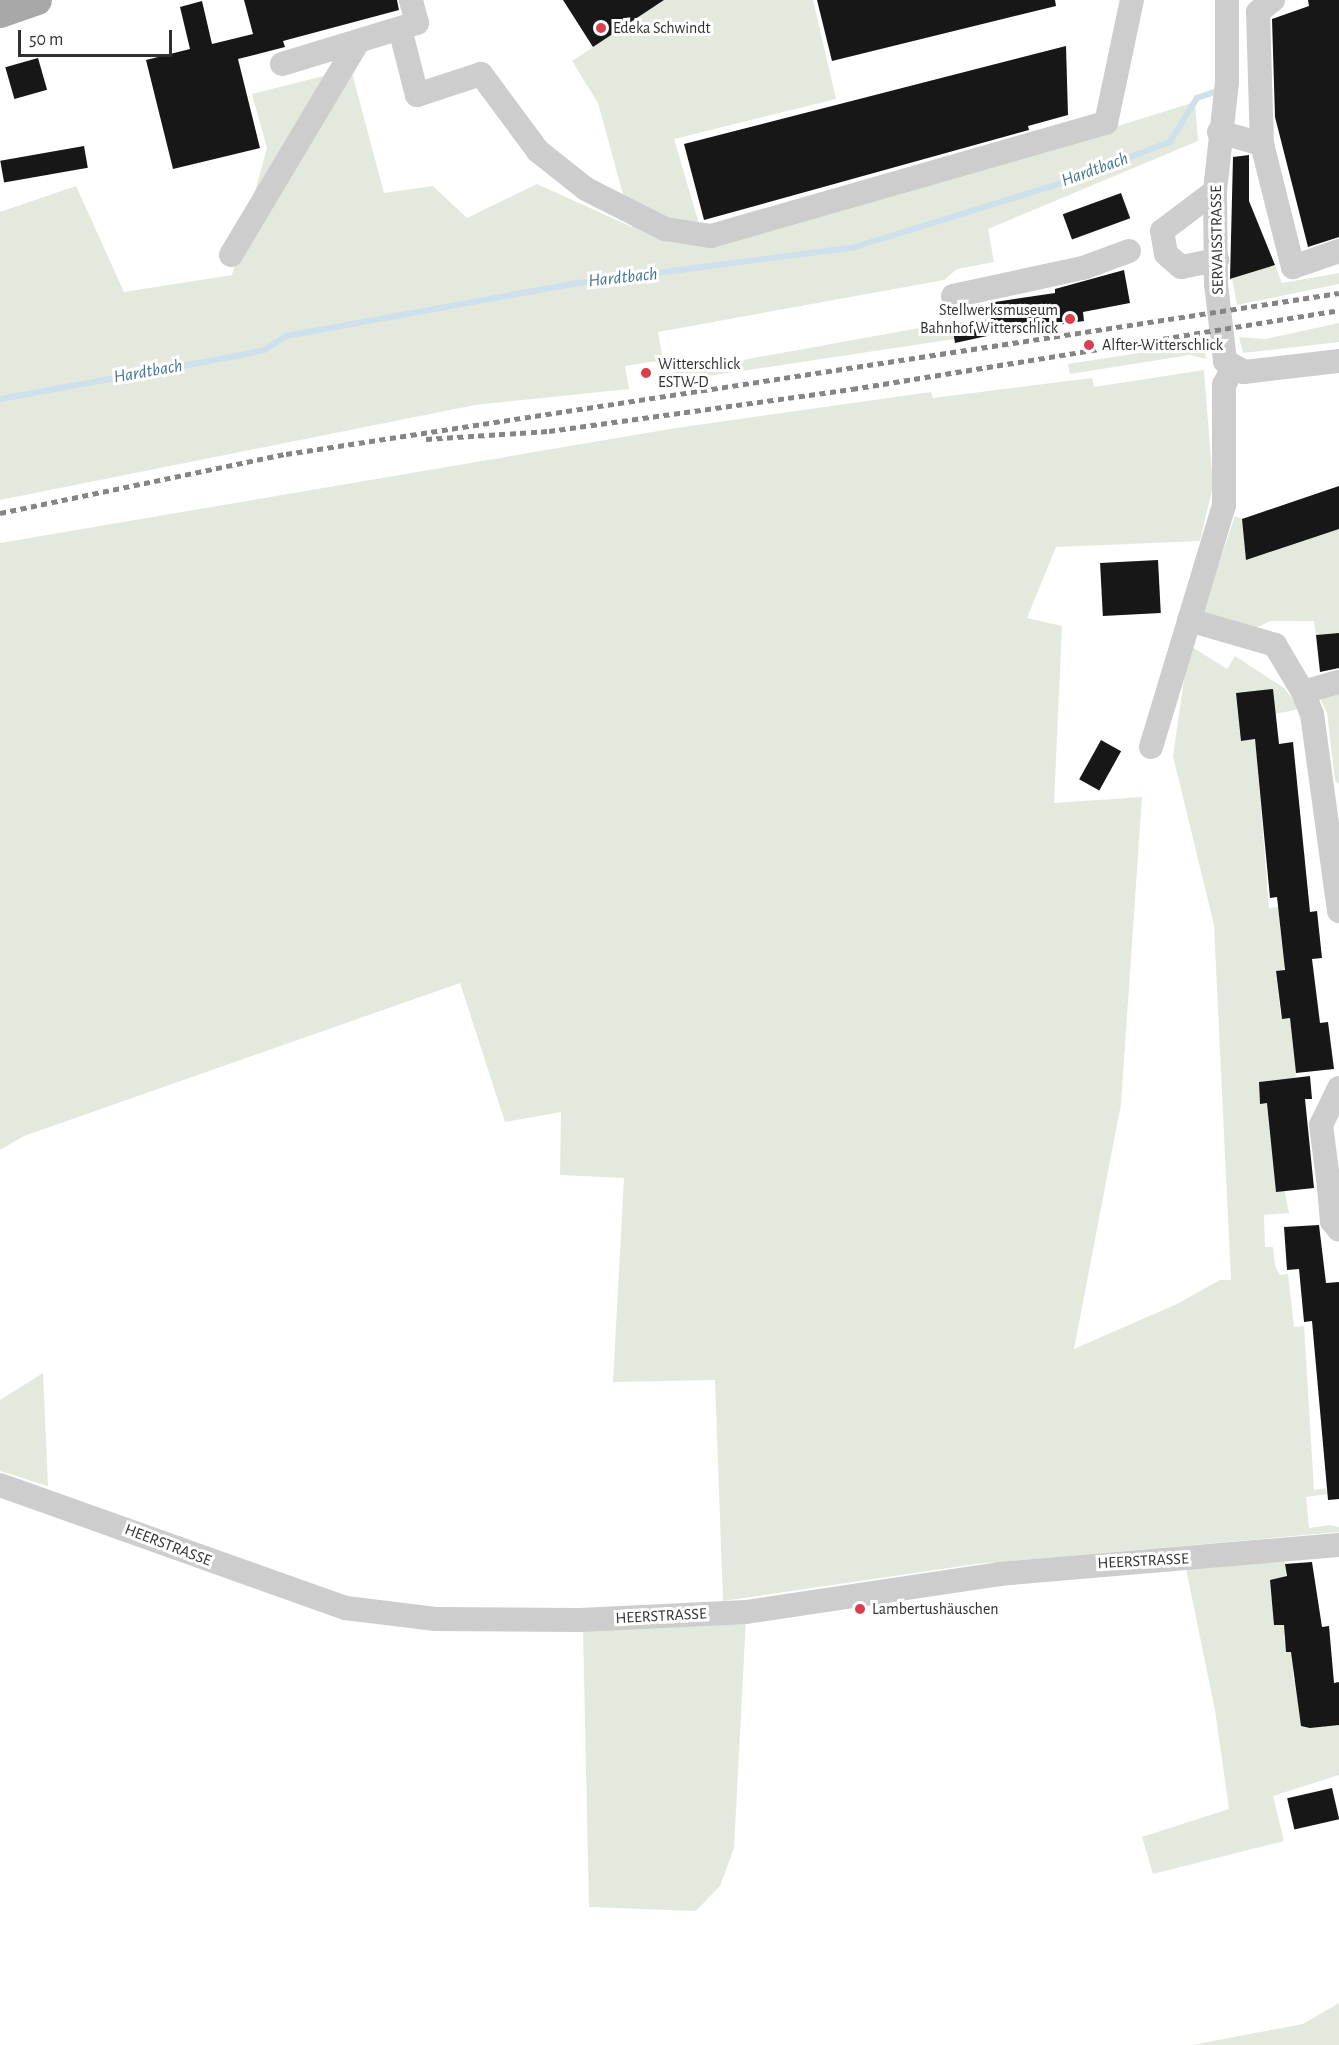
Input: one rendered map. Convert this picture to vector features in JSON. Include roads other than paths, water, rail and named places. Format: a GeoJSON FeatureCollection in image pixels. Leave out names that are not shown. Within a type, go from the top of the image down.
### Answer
{"type":"FeatureCollection","features":[{"type":"Feature","properties":{"kind":"main road"},"geometry":{"type":"LineString","coordinates":[[0,13],[37,0]]}},
{"type":"Feature","properties":{"kind":"street"},"geometry":{"type":"LineString","coordinates":[[282,64],[417,23],[411,0]]}},
{"type":"Feature","properties":{"kind":"street"},"geometry":{"type":"LineString","coordinates":[[400,29],[417,95],[481,74],[538,151],[586,189],[665,229],[711,236],[1106,123],[1132,0]]}},
{"type":"Feature","properties":{"kind":"street","name":"SERVAISSTRASSE"},"geometry":{"type":"LineString","coordinates":[[1227,0],[1227,82],[1219,132],[1215,190],[1217,260],[1225,361],[1233,368]]}},
{"type":"Feature","properties":{"kind":"street"},"geometry":{"type":"LineString","coordinates":[[1273,0],[1258,12],[1262,144],[1293,267],[1339,251]]}},
{"type":"Feature","properties":{"kind":"street"},"geometry":{"type":"LineString","coordinates":[[231,255],[358,42]]}},
{"type":"Feature","properties":{"kind":"street"},"geometry":{"type":"LineString","coordinates":[[1219,132],[1262,144]]}},
{"type":"Feature","properties":{"kind":"street"},"geometry":{"type":"LineString","coordinates":[[1215,190],[1162,231],[1166,254],[1181,267],[1217,260]]}},
{"type":"Feature","properties":{"kind":"street"},"geometry":{"type":"LineString","coordinates":[[953,296],[1083,268],[1129,250]]}},
{"type":"Feature","properties":{"kind":"street"},"geometry":{"type":"LineString","coordinates":[[1151,747],[1224,505],[1224,385],[1233,368],[1256,371],[1339,361]]}},
{"type":"Feature","properties":{"kind":"street"},"geometry":{"type":"LineString","coordinates":[[1189,620],[1275,645],[1303,692],[1312,714],[1331,801],[1339,911]]}},
{"type":"Feature","properties":{"kind":"street"},"geometry":{"type":"LineString","coordinates":[[1303,692],[1339,682]]}},
{"type":"Feature","properties":{"kind":"street"},"geometry":{"type":"LineString","coordinates":[[1339,1088],[1321,1125],[1334,1194],[1332,1221],[1339,1230]]}},
{"type":"Feature","properties":{"kind":"street"},"geometry":{"type":"LineString","coordinates":[[1325,1154],[1339,1123]]}},
{"type":"Feature","properties":{"kind":"street","name":"HEERSTRASSE"},"geometry":{"type":"LineString","coordinates":[[0,1485],[346,1608],[435,1619],[580,1620],[746,1612],[1020,1571],[1339,1545]]}},
{"type":"Feature","properties":{"kind":"waterway","name":"Hardtbach"},"geometry":{"type":"LineString","coordinates":[[0,399],[242,355],[264,350],[286,336],[579,283],[855,247],[1062,183],[1170,142],[1197,98],[1214,92]]}},
{"type":"Feature","properties":{"kind":"railway"},"geometry":{"type":"LineString","coordinates":[[0,513],[286,454],[1339,293]]}},
{"type":"Feature","properties":{"kind":"railway"},"geometry":{"type":"LineString","coordinates":[[426,439],[549,431],[852,389],[1339,310]]}},
{"type":"Feature","properties":{"kind":"place","name":"Edeka Schwindt"},"geometry":{"type":"Point","coordinates":[601,28]}},
{"type":"Feature","properties":{"kind":"place","name":"Stellwerksmuseum Bahnhof Witterschlick"},"geometry":{"type":"Point","coordinates":[1070,319]}},
{"type":"Feature","properties":{"kind":"place","name":"Alfter-Witterschlick"},"geometry":{"type":"Point","coordinates":[1089,345]}},
{"type":"Feature","properties":{"kind":"place","name":"Witterschlick ESTW-D"},"geometry":{"type":"Point","coordinates":[646,373]}},
{"type":"Feature","properties":{"kind":"place","name":"Lambertushäuschen"},"geometry":{"type":"Point","coordinates":[860,1609]}}]}
